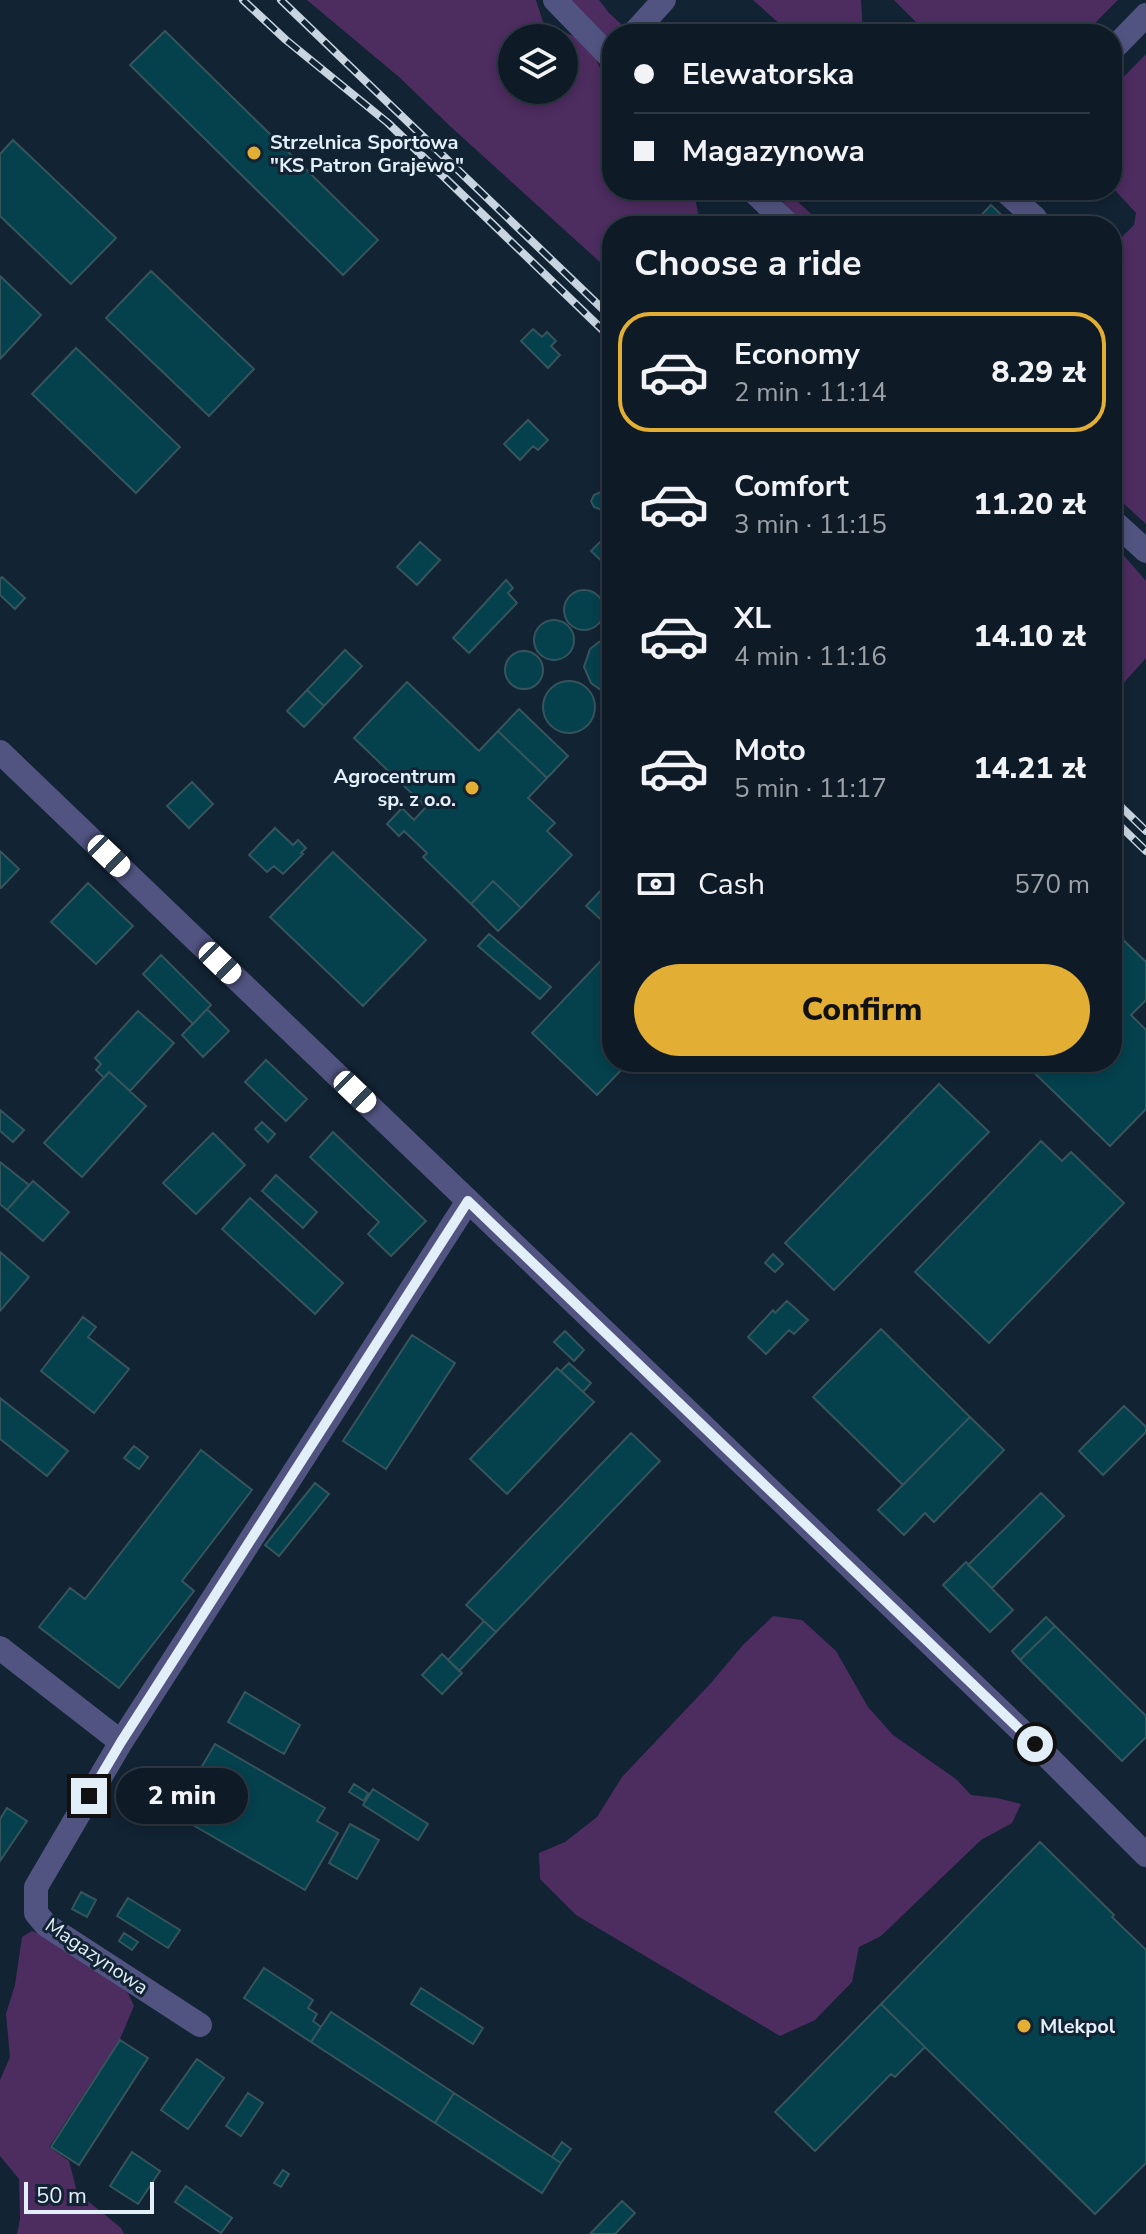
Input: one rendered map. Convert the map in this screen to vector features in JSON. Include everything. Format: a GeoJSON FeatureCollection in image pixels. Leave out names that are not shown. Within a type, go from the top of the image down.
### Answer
{"type":"FeatureCollection","features":[{"type":"Feature","properties":{"kind":"street"},"geometry":{"type":"LineString","coordinates":[[555,0],[602,48]]}},
{"type":"Feature","properties":{"kind":"street"},"geometry":{"type":"LineString","coordinates":[[642,24],[664,0]]}},
{"type":"Feature","properties":{"kind":"street"},"geometry":{"type":"LineString","coordinates":[[1122,40],[1146,15]]}},
{"type":"Feature","properties":{"kind":"street"},"geometry":{"type":"LineString","coordinates":[[763,200],[779,216]]}},
{"type":"Feature","properties":{"kind":"street"},"geometry":{"type":"LineString","coordinates":[[1015,200],[1033,216]]}},
{"type":"Feature","properties":{"kind":"street"},"geometry":{"type":"LineString","coordinates":[[1122,529],[1146,551]]}},
{"type":"Feature","properties":{"kind":"street"},"geometry":{"type":"LineString","coordinates":[[0,752],[1035,1744],[1146,1855]]}},
{"type":"Feature","properties":{"kind":"street","name":"Magazynowa"},"geometry":{"type":"LineString","coordinates":[[200,2025],[46,1925],[36,1913],[36,1887],[121,1742],[468,1201]]}},
{"type":"Feature","properties":{"kind":"street"},"geometry":{"type":"LineString","coordinates":[[0,1648],[121,1742]]}},
{"type":"Feature","properties":{"kind":"shaded area"},"geometry":{"type":"Polygon","coordinates":[[[307,0],[536,0],[543,22],[547,24],[498,24],[498,104],[578,104],[578,38],[590,44],[602,73],[602,200],[695,200],[699,216],[602,216],[602,264],[399,77],[307,0]]]}},
{"type":"Feature","properties":{"kind":"shaded area"},"geometry":{"type":"Polygon","coordinates":[[[566,0],[599,0],[621,24],[602,24],[602,37],[566,0]]]}},
{"type":"Feature","properties":{"kind":"shaded area"},"geometry":{"type":"Polygon","coordinates":[[[753,0],[861,0],[862,24],[780,24],[753,0]]]}},
{"type":"Feature","properties":{"kind":"shaded area"},"geometry":{"type":"Polygon","coordinates":[[[894,0],[1118,0],[1094,24],[918,24],[894,0]]]}},
{"type":"Feature","properties":{"kind":"shaded area"},"geometry":{"type":"Polygon","coordinates":[[[1146,54],[1146,524],[1122,502],[1122,237],[1134,225],[1136,213],[1122,198],[1122,79],[1146,54]]]}},
{"type":"Feature","properties":{"kind":"shaded area"},"geometry":{"type":"Polygon","coordinates":[[[796,200],[812,216],[752,216],[796,200]]]}},
{"type":"Feature","properties":{"kind":"shaded area"},"geometry":{"type":"Polygon","coordinates":[[[1122,553],[1146,581],[1146,658],[1122,685],[1122,553]]]}},
{"type":"Feature","properties":{"kind":"shaded area"},"geometry":{"type":"Polygon","coordinates":[[[773,1616],[802,1620],[836,1651],[868,1707],[893,1735],[956,1779],[971,1795],[1021,1804],[1012,1823],[981,1840],[881,1936],[859,1947],[852,1982],[815,2020],[780,2036],[576,1915],[540,1879],[539,1853],[565,1842],[597,1817],[622,1777],[773,1616]]]}},
{"type":"Feature","properties":{"kind":"shaded area"},"geometry":{"type":"Polygon","coordinates":[[[32,1931],[52,1939],[82,1958],[128,1993],[134,2006],[120,2039],[49,2147],[69,2161],[77,2192],[121,2228],[124,2234],[17,2234],[20,2219],[19,2179],[0,2156],[0,2080],[10,2057],[6,2014],[15,1985],[22,1937],[32,1931]]]}},
{"type":"Feature","properties":{"kind":"building","name":"Strzelnica Sportowa \"KS Patron Grajewo\""},"geometry":{"type":"Polygon","coordinates":[[[165,31],[378,240],[343,275],[130,65],[165,31]]]}},
{"type":"Feature","properties":{"kind":"building"},"geometry":{"type":"Polygon","coordinates":[[[13,140],[116,238],[71,284],[0,216],[0,154],[13,140]]]}},
{"type":"Feature","properties":{"kind":"building"},"geometry":{"type":"Polygon","coordinates":[[[991,205],[1003,216],[981,216],[991,205]]]}},
{"type":"Feature","properties":{"kind":"building"},"geometry":{"type":"Polygon","coordinates":[[[151,271],[254,369],[209,416],[106,318],[151,271]]]}},
{"type":"Feature","properties":{"kind":"building"},"geometry":{"type":"Polygon","coordinates":[[[0,276],[41,315],[0,359],[0,276]]]}},
{"type":"Feature","properties":{"kind":"building"},"geometry":{"type":"Polygon","coordinates":[[[533,329],[542,337],[547,332],[556,341],[551,346],[560,355],[548,368],[521,341],[533,329]]]}},
{"type":"Feature","properties":{"kind":"building"},"geometry":{"type":"Polygon","coordinates":[[[76,348],[180,447],[136,493],[32,394],[76,348]]]}},
{"type":"Feature","properties":{"kind":"building"},"geometry":{"type":"Polygon","coordinates":[[[528,420],[548,440],[538,450],[533,446],[520,460],[504,444],[528,420]]]}},
{"type":"Feature","properties":{"kind":"building"},"geometry":{"type":"Polygon","coordinates":[[[602,491],[602,510],[594,507],[591,501],[594,495],[602,491]]]}},
{"type":"Feature","properties":{"kind":"building"},"geometry":{"type":"Polygon","coordinates":[[[602,540],[602,561],[591,551],[602,540]]]}},
{"type":"Feature","properties":{"kind":"building"},"geometry":{"type":"Polygon","coordinates":[[[420,542],[440,560],[417,585],[397,567],[420,542]]]}},
{"type":"Feature","properties":{"kind":"building"},"geometry":{"type":"Polygon","coordinates":[[[2,577],[25,598],[15,609],[0,595],[2,577]]]}},
{"type":"Feature","properties":{"kind":"building"},"geometry":{"type":"Polygon","coordinates":[[[506,580],[513,588],[508,593],[517,603],[469,653],[453,638],[506,580]]]}},
{"type":"Feature","properties":{"kind":"building"},"geometry":{"type":"Polygon","coordinates":[[[584,590],[598,596],[602,603],[602,617],[598,624],[584,630],[570,624],[564,610],[570,596],[584,590]]]}},
{"type":"Feature","properties":{"kind":"building"},"geometry":{"type":"Polygon","coordinates":[[[554,620],[568,626],[574,640],[568,654],[554,660],[540,654],[534,640],[540,626],[554,620]]]}},
{"type":"Feature","properties":{"kind":"building"},"geometry":{"type":"Polygon","coordinates":[[[602,642],[602,690],[591,683],[584,667],[590,649],[602,642]]]}},
{"type":"Feature","properties":{"kind":"building"},"geometry":{"type":"Polygon","coordinates":[[[345,650],[362,666],[324,706],[307,690],[345,650]]]}},
{"type":"Feature","properties":{"kind":"building"},"geometry":{"type":"Polygon","coordinates":[[[524,651],[538,656],[543,670],[538,684],[524,689],[510,684],[505,670],[510,656],[524,651]]]}},
{"type":"Feature","properties":{"kind":"building"},"geometry":{"type":"Polygon","coordinates":[[[569,681],[587,689],[595,707],[587,725],[569,733],[551,725],[543,707],[551,689],[569,681]]]}},
{"type":"Feature","properties":{"kind":"building","name":"Agrocentrum sp. z o.o."},"geometry":{"type":"Polygon","coordinates":[[[407,682],[479,751],[498,731],[547,778],[528,798],[555,823],[547,831],[572,855],[521,908],[493,881],[471,904],[423,857],[427,853],[404,831],[399,836],[387,824],[402,808],[414,820],[426,807],[354,738],[407,682]]]}},
{"type":"Feature","properties":{"kind":"building"},"geometry":{"type":"Polygon","coordinates":[[[307,690],[324,706],[304,727],[287,711],[307,690]]]}},
{"type":"Feature","properties":{"kind":"building"},"geometry":{"type":"Polygon","coordinates":[[[519,709],[568,756],[547,778],[498,731],[519,709]]]}},
{"type":"Feature","properties":{"kind":"building"},"geometry":{"type":"Polygon","coordinates":[[[192,782],[213,804],[189,828],[167,806],[192,782]]]}},
{"type":"Feature","properties":{"kind":"building"},"geometry":{"type":"Polygon","coordinates":[[[275,828],[293,845],[298,840],[306,848],[283,874],[274,866],[267,872],[249,855],[275,828]]]}},
{"type":"Feature","properties":{"kind":"building"},"geometry":{"type":"Polygon","coordinates":[[[0,851],[19,869],[1,888],[0,887],[0,851]]]}},
{"type":"Feature","properties":{"kind":"building"},"geometry":{"type":"Polygon","coordinates":[[[333,852],[426,940],[363,1006],[270,917],[333,852]]]}},
{"type":"Feature","properties":{"kind":"building"},"geometry":{"type":"Polygon","coordinates":[[[493,881],[521,908],[498,931],[471,904],[493,881]]]}},
{"type":"Feature","properties":{"kind":"building"},"geometry":{"type":"Polygon","coordinates":[[[88,883],[133,926],[96,964],[51,922],[88,883]]]}},
{"type":"Feature","properties":{"kind":"building"},"geometry":{"type":"Polygon","coordinates":[[[602,889],[602,920],[586,906],[602,889]]]}},
{"type":"Feature","properties":{"kind":"building"},"geometry":{"type":"Polygon","coordinates":[[[489,934],[551,987],[540,999],[478,946],[489,934]]]}},
{"type":"Feature","properties":{"kind":"building"},"geometry":{"type":"Polygon","coordinates":[[[1122,939],[1146,962],[1146,1000],[1131,1015],[1146,1030],[1146,1109],[1110,1146],[1033,1072],[1122,1072],[1122,939]]]}},
{"type":"Feature","properties":{"kind":"building"},"geometry":{"type":"Polygon","coordinates":[[[161,955],[211,1005],[193,1024],[143,974],[161,955]]]}},
{"type":"Feature","properties":{"kind":"building"},"geometry":{"type":"Polygon","coordinates":[[[602,960],[602,1072],[619,1072],[597,1095],[532,1033],[602,960]]]}},
{"type":"Feature","properties":{"kind":"building"},"geometry":{"type":"Polygon","coordinates":[[[207,1009],[229,1031],[203,1057],[182,1035],[207,1009]]]}},
{"type":"Feature","properties":{"kind":"building"},"geometry":{"type":"Polygon","coordinates":[[[138,1011],[174,1043],[130,1091],[109,1072],[104,1078],[96,1070],[101,1064],[95,1058],[138,1011]]]}},
{"type":"Feature","properties":{"kind":"building"},"geometry":{"type":"Polygon","coordinates":[[[266,1060],[307,1099],[286,1121],[245,1082],[266,1060]]]}},
{"type":"Feature","properties":{"kind":"building"},"geometry":{"type":"Polygon","coordinates":[[[109,1072],[146,1106],[82,1177],[44,1143],[109,1072]]]}},
{"type":"Feature","properties":{"kind":"building"},"geometry":{"type":"Polygon","coordinates":[[[939,1084],[989,1132],[834,1290],[785,1243],[939,1084]]]}},
{"type":"Feature","properties":{"kind":"building"},"geometry":{"type":"Polygon","coordinates":[[[0,1110],[24,1130],[13,1142],[0,1131],[0,1110]]]}},
{"type":"Feature","properties":{"kind":"building"},"geometry":{"type":"Polygon","coordinates":[[[262,1122],[275,1134],[268,1142],[255,1129],[262,1122]]]}},
{"type":"Feature","properties":{"kind":"building"},"geometry":{"type":"Polygon","coordinates":[[[333,1132],[426,1221],[391,1256],[368,1234],[379,1222],[310,1157],[333,1132]]]}},
{"type":"Feature","properties":{"kind":"building"},"geometry":{"type":"Polygon","coordinates":[[[213,1133],[245,1165],[196,1214],[163,1183],[213,1133]]]}},
{"type":"Feature","properties":{"kind":"building"},"geometry":{"type":"Polygon","coordinates":[[[1041,1141],[1062,1161],[1071,1152],[1124,1203],[989,1343],[915,1272],[1041,1141]]]}},
{"type":"Feature","properties":{"kind":"building"},"geometry":{"type":"Polygon","coordinates":[[[0,1162],[29,1185],[7,1210],[0,1204],[0,1162]]]}},
{"type":"Feature","properties":{"kind":"building"},"geometry":{"type":"Polygon","coordinates":[[[276,1175],[317,1212],[303,1228],[262,1191],[276,1175]]]}},
{"type":"Feature","properties":{"kind":"building"},"geometry":{"type":"Polygon","coordinates":[[[33,1181],[69,1212],[43,1241],[7,1210],[33,1181]]]}},
{"type":"Feature","properties":{"kind":"building"},"geometry":{"type":"Polygon","coordinates":[[[250,1198],[343,1283],[315,1314],[222,1229],[250,1198]]]}},
{"type":"Feature","properties":{"kind":"building"},"geometry":{"type":"Polygon","coordinates":[[[0,1252],[29,1277],[0,1311],[0,1252]]]}},
{"type":"Feature","properties":{"kind":"building"},"geometry":{"type":"Polygon","coordinates":[[[773,1254],[783,1264],[775,1272],[765,1263],[773,1254]]]}},
{"type":"Feature","properties":{"kind":"building"},"geometry":{"type":"Polygon","coordinates":[[[787,1301],[808,1320],[794,1334],[789,1330],[766,1354],[748,1337],[773,1310],[775,1313],[787,1301]]]}},
{"type":"Feature","properties":{"kind":"building"},"geometry":{"type":"Polygon","coordinates":[[[83,1317],[96,1327],[88,1337],[129,1369],[94,1413],[41,1371],[83,1317]]]}},
{"type":"Feature","properties":{"kind":"building"},"geometry":{"type":"Polygon","coordinates":[[[881,1329],[970,1417],[903,1485],[813,1397],[881,1329]]]}},
{"type":"Feature","properties":{"kind":"building"},"geometry":{"type":"Polygon","coordinates":[[[565,1331],[584,1350],[574,1361],[554,1342],[565,1331]]]}},
{"type":"Feature","properties":{"kind":"building"},"geometry":{"type":"Polygon","coordinates":[[[412,1335],[455,1363],[386,1469],[343,1441],[412,1335]]]}},
{"type":"Feature","properties":{"kind":"building"},"geometry":{"type":"Polygon","coordinates":[[[569,1363],[591,1383],[583,1392],[561,1371],[569,1363]]]}},
{"type":"Feature","properties":{"kind":"building"},"geometry":{"type":"Polygon","coordinates":[[[557,1368],[594,1402],[507,1494],[470,1459],[557,1368]]]}},
{"type":"Feature","properties":{"kind":"building"},"geometry":{"type":"Polygon","coordinates":[[[0,1398],[68,1451],[47,1476],[0,1439],[0,1398]]]}},
{"type":"Feature","properties":{"kind":"building"},"geometry":{"type":"Polygon","coordinates":[[[1124,1406],[1146,1427],[1146,1432],[1103,1475],[1079,1451],[1124,1406]]]}},
{"type":"Feature","properties":{"kind":"building"},"geometry":{"type":"Polygon","coordinates":[[[970,1417],[1004,1450],[934,1522],[925,1513],[904,1535],[878,1510],[970,1417]]]}},
{"type":"Feature","properties":{"kind":"building"},"geometry":{"type":"Polygon","coordinates":[[[631,1433],[660,1461],[496,1632],[466,1605],[631,1433]]]}},
{"type":"Feature","properties":{"kind":"building"},"geometry":{"type":"Polygon","coordinates":[[[134,1446],[148,1457],[139,1469],[124,1458],[134,1446]]]}},
{"type":"Feature","properties":{"kind":"building"},"geometry":{"type":"Polygon","coordinates":[[[201,1450],[252,1490],[182,1581],[194,1591],[119,1688],[39,1627],[70,1588],[85,1599],[201,1450]]]}},
{"type":"Feature","properties":{"kind":"building"},"geometry":{"type":"Polygon","coordinates":[[[315,1483],[329,1494],[279,1556],[265,1545],[315,1483]]]}},
{"type":"Feature","properties":{"kind":"building"},"geometry":{"type":"Polygon","coordinates":[[[1041,1493],[1064,1516],[992,1588],[968,1565],[1041,1493]]]}},
{"type":"Feature","properties":{"kind":"building"},"geometry":{"type":"Polygon","coordinates":[[[966,1562],[1013,1610],[990,1632],[943,1585],[966,1562]]]}},
{"type":"Feature","properties":{"kind":"building"},"geometry":{"type":"Polygon","coordinates":[[[1046,1617],[1055,1626],[1020,1660],[1012,1651],[1046,1617]]]}},
{"type":"Feature","properties":{"kind":"building"},"geometry":{"type":"Polygon","coordinates":[[[484,1621],[496,1632],[459,1671],[448,1660],[484,1621]]]}},
{"type":"Feature","properties":{"kind":"building"},"geometry":{"type":"Polygon","coordinates":[[[1055,1626],[1146,1716],[1146,1737],[1122,1761],[1020,1660],[1055,1626]]]}},
{"type":"Feature","properties":{"kind":"building"},"geometry":{"type":"Polygon","coordinates":[[[442,1654],[462,1673],[442,1694],[422,1675],[442,1654]]]}},
{"type":"Feature","properties":{"kind":"building"},"geometry":{"type":"Polygon","coordinates":[[[245,1692],[300,1725],[284,1754],[228,1722],[245,1692]]]}},
{"type":"Feature","properties":{"kind":"building"},"geometry":{"type":"Polygon","coordinates":[[[215,1744],[325,1808],[317,1821],[338,1833],[305,1890],[174,1814],[215,1744]]]}},
{"type":"Feature","properties":{"kind":"building"},"geometry":{"type":"Polygon","coordinates":[[[354,1784],[368,1793],[364,1801],[349,1792],[354,1784]]]}},
{"type":"Feature","properties":{"kind":"building"},"geometry":{"type":"Polygon","coordinates":[[[373,1789],[428,1824],[418,1840],[363,1805],[373,1789]]]}},
{"type":"Feature","properties":{"kind":"building"},"geometry":{"type":"Polygon","coordinates":[[[7,1808],[27,1821],[0,1861],[0,1819],[7,1808]]]}},
{"type":"Feature","properties":{"kind":"building"},"geometry":{"type":"Polygon","coordinates":[[[350,1824],[379,1840],[357,1879],[329,1863],[350,1824]]]}},
{"type":"Feature","properties":{"kind":"building","name":"Mlekpol"},"geometry":{"type":"Polygon","coordinates":[[[1040,1842],[1146,1950],[1146,2163],[1095,2214],[881,2004],[1040,1842]]]}},
{"type":"Feature","properties":{"kind":"building"},"geometry":{"type":"Polygon","coordinates":[[[81,1892],[96,1900],[87,1917],[72,1909],[81,1892]]]}},
{"type":"Feature","properties":{"kind":"building"},"geometry":{"type":"Polygon","coordinates":[[[128,1898],[180,1930],[168,1948],[117,1916],[128,1898]]]}},
{"type":"Feature","properties":{"kind":"building"},"geometry":{"type":"Polygon","coordinates":[[[124,1933],[138,1942],[132,1950],[119,1941],[124,1933]]]}},
{"type":"Feature","properties":{"kind":"building"},"geometry":{"type":"Polygon","coordinates":[[[264,1968],[313,2000],[308,2008],[317,2014],[313,2021],[321,2027],[311,2042],[244,1998],[264,1968]]]}},
{"type":"Feature","properties":{"kind":"building"},"geometry":{"type":"Polygon","coordinates":[[[421,1988],[483,2028],[473,2044],[411,2004],[421,1988]]]}},
{"type":"Feature","properties":{"kind":"building"},"geometry":{"type":"Polygon","coordinates":[[[881,2004],[925,2047],[895,2077],[891,2074],[815,2151],[775,2112],[881,2004]]]}},
{"type":"Feature","properties":{"kind":"building"},"geometry":{"type":"Polygon","coordinates":[[[331,2012],[454,2093],[435,2123],[311,2042],[331,2012]]]}},
{"type":"Feature","properties":{"kind":"building"},"geometry":{"type":"Polygon","coordinates":[[[120,2040],[148,2058],[79,2165],[51,2147],[120,2040]]]}},
{"type":"Feature","properties":{"kind":"building"},"geometry":{"type":"Polygon","coordinates":[[[197,2059],[224,2078],[188,2129],[161,2110],[197,2059]]]}},
{"type":"Feature","properties":{"kind":"building"},"geometry":{"type":"Polygon","coordinates":[[[248,2093],[263,2103],[241,2136],[226,2126],[248,2093]]]}},
{"type":"Feature","properties":{"kind":"building"},"geometry":{"type":"Polygon","coordinates":[[[454,2093],[561,2163],[542,2193],[435,2123],[454,2093]]]}},
{"type":"Feature","properties":{"kind":"building"},"geometry":{"type":"Polygon","coordinates":[[[562,2142],[571,2149],[561,2163],[552,2157],[562,2142]]]}},
{"type":"Feature","properties":{"kind":"building"},"geometry":{"type":"Polygon","coordinates":[[[132,2152],[160,2171],[138,2204],[110,2186],[132,2152]]]}},
{"type":"Feature","properties":{"kind":"building"},"geometry":{"type":"Polygon","coordinates":[[[283,2170],[289,2174],[281,2187],[274,2183],[283,2170]]]}},
{"type":"Feature","properties":{"kind":"building"},"geometry":{"type":"Polygon","coordinates":[[[186,2186],[232,2218],[221,2233],[175,2202],[186,2186]]]}},
{"type":"Feature","properties":{"kind":"building"},"geometry":{"type":"Polygon","coordinates":[[[622,2201],[635,2213],[615,2234],[590,2234],[622,2201]]]}},
{"type":"Feature","properties":{"kind":"railway"},"geometry":{"type":"LineString","coordinates":[[243,0],[286,40],[388,123],[602,329]]}},
{"type":"Feature","properties":{"kind":"railway"},"geometry":{"type":"LineString","coordinates":[[281,0],[602,308]]}},
{"type":"Feature","properties":{"kind":"railway"},"geometry":{"type":"LineString","coordinates":[[1122,808],[1146,831]]}},
{"type":"Feature","properties":{"kind":"railway"},"geometry":{"type":"LineString","coordinates":[[1122,828],[1146,851]]}},
{"type":"Feature","properties":{"kind":"place","name":"Strzelnica Sportowa \"KS Patron Grajewo\""},"geometry":{"type":"Point","coordinates":[254,153]}},
{"type":"Feature","properties":{"kind":"place","name":"Agrocentrum sp. z o.o."},"geometry":{"type":"Point","coordinates":[472,788]}},
{"type":"Feature","properties":{"kind":"place","name":"Mlekpol"},"geometry":{"type":"Point","coordinates":[1024,2026]}},
{"type":"Feature","properties":{"kind":"route"},"geometry":{"type":"LineString","coordinates":[[89,1796],[468,1201],[1035,1744]]}}]}
